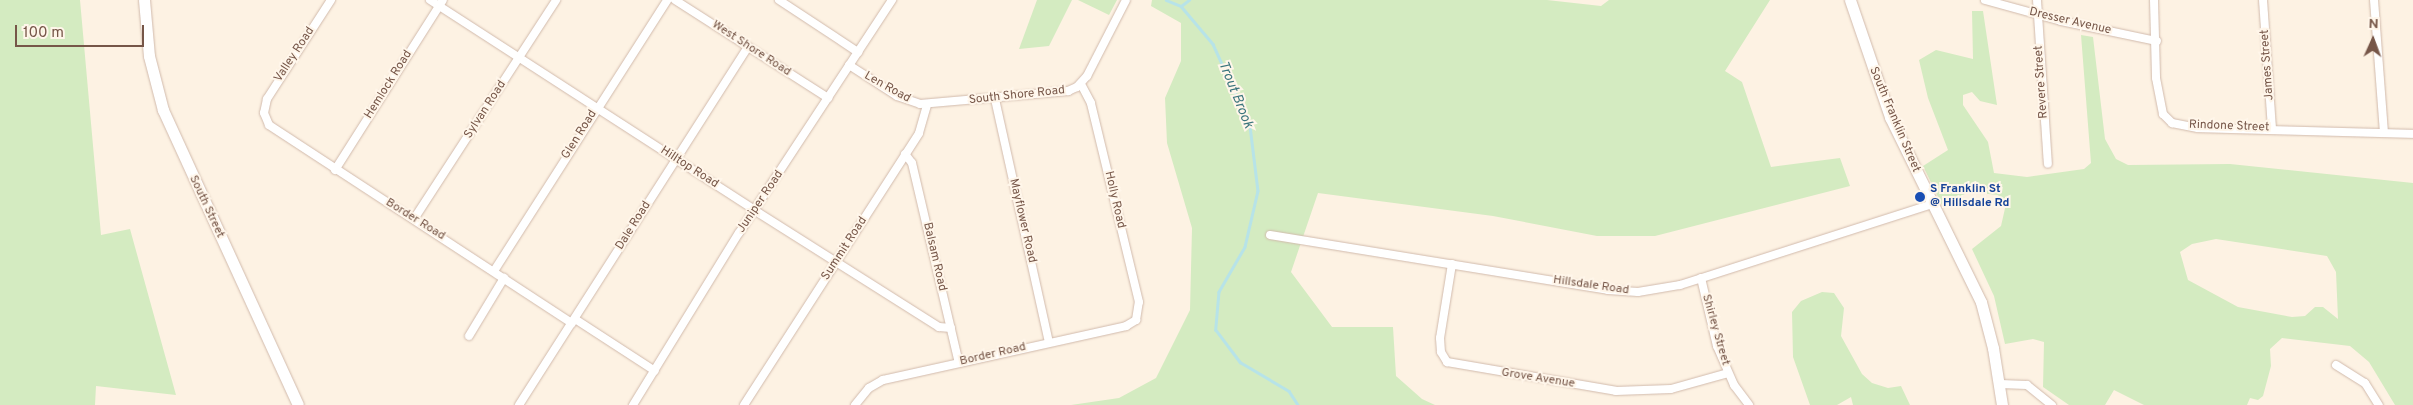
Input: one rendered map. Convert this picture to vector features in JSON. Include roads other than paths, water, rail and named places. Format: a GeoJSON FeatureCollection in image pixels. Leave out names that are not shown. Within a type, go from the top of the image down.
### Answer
{"type":"FeatureCollection","features":[{"type":"Feature","properties":{"kind":"main road","name":"South Street"},"geometry":{"type":"LineString","coordinates":[[144,0],[149,56],[165,115],[298,405]]}},
{"type":"Feature","properties":{"kind":"main road","name":"South Franklin Street"},"geometry":{"type":"LineString","coordinates":[[1850,0],[1886,106],[1980,302],[2000,384],[2002,405]]}},
{"type":"Feature","properties":{"kind":"street","name":"Valley Road"},"geometry":{"type":"LineString","coordinates":[[264,113],[267,99],[331,0]]}},
{"type":"Feature","properties":{"kind":"street","name":"Hilltop Road"},"geometry":{"type":"LineString","coordinates":[[430,0],[441,3],[519,59],[939,327],[951,328]]}},
{"type":"Feature","properties":{"kind":"street","name":"Sylvan Road"},"geometry":{"type":"LineString","coordinates":[[414,219],[556,0]]}},
{"type":"Feature","properties":{"kind":"street","name":"Glen Road"},"geometry":{"type":"LineString","coordinates":[[494,271],[667,0]]}},
{"type":"Feature","properties":{"kind":"street","name":"West Shore Road"},"geometry":{"type":"LineString","coordinates":[[675,0],[828,98]]}},
{"type":"Feature","properties":{"kind":"street"},"geometry":{"type":"LineString","coordinates":[[779,0],[858,52]]}},
{"type":"Feature","properties":{"kind":"street","name":"Juniper Road"},"geometry":{"type":"LineString","coordinates":[[633,405],[754,210],[892,0]]}},
{"type":"Feature","properties":{"kind":"street","name":"South Shore Road"},"geometry":{"type":"LineString","coordinates":[[927,105],[1068,91],[1081,84],[1126,0]]}},
{"type":"Feature","properties":{"kind":"street","name":"Dresser Avenue"},"geometry":{"type":"LineString","coordinates":[[1985,0],[2038,15],[2157,40]]}},
{"type":"Feature","properties":{"kind":"street","name":"Revere Street"},"geometry":{"type":"LineString","coordinates":[[2037,0],[2048,164]]}},
{"type":"Feature","properties":{"kind":"street","name":"Rindone Street"},"geometry":{"type":"LineString","coordinates":[[2154,0],[2160,101],[2163,114],[2172,123],[2198,128],[2413,134]]}},
{"type":"Feature","properties":{"kind":"street","name":"James Street"},"geometry":{"type":"LineString","coordinates":[[2263,0],[2272,129]]}},
{"type":"Feature","properties":{"kind":"street"},"geometry":{"type":"LineString","coordinates":[[2374,0],[2384,133]]}},
{"type":"Feature","properties":{"kind":"street","name":"Hemlock Road"},"geometry":{"type":"LineString","coordinates":[[335,170],[441,3]]}},
{"type":"Feature","properties":{"kind":"street","name":"Dale Road"},"geometry":{"type":"LineString","coordinates":[[519,405],[748,47]]}},
{"type":"Feature","properties":{"kind":"street","name":"Len Road"},"geometry":{"type":"LineString","coordinates":[[849,65],[897,96],[927,105]]}},
{"type":"Feature","properties":{"kind":"street","name":"Holly Road"},"geometry":{"type":"LineString","coordinates":[[1081,84],[1094,112],[1139,302],[1138,317]]}},
{"type":"Feature","properties":{"kind":"street","name":"Mayflower Road"},"geometry":{"type":"LineString","coordinates":[[995,99],[1049,342]]}},
{"type":"Feature","properties":{"kind":"street","name":"Summit Road"},"geometry":{"type":"LineString","coordinates":[[744,405],[905,154],[922,126],[927,105]]}},
{"type":"Feature","properties":{"kind":"street","name":"Border Road"},"geometry":{"type":"LineString","coordinates":[[264,113],[273,129],[335,170],[504,278],[655,371]]}},
{"type":"Feature","properties":{"kind":"street","name":"Balsam Road"},"geometry":{"type":"LineString","coordinates":[[905,154],[912,163],[959,363]]}},
{"type":"Feature","properties":{"kind":"street","name":"Hillsdale Road"},"geometry":{"type":"LineString","coordinates":[[1270,235],[1623,292],[1653,291],[1701,278],[1933,204]]}},
{"type":"Feature","properties":{"kind":"street","name":"Grove Avenue"},"geometry":{"type":"LineString","coordinates":[[1452,264],[1440,338],[1441,352],[1447,362],[1616,391],[1671,389],[1728,373]]}},
{"type":"Feature","properties":{"kind":"street"},"geometry":{"type":"LineString","coordinates":[[469,336],[504,278]]}},
{"type":"Feature","properties":{"kind":"street","name":"Shirley Street"},"geometry":{"type":"LineString","coordinates":[[1701,278],[1712,328],[1728,373],[1749,405]]}},
{"type":"Feature","properties":{"kind":"street","name":"Border Road"},"geometry":{"type":"LineString","coordinates":[[855,405],[878,382],[1126,326],[1138,317]]}},
{"type":"Feature","properties":{"kind":"street"},"geometry":{"type":"LineString","coordinates":[[2336,365],[2365,383],[2379,405]]}},
{"type":"Feature","properties":{"kind":"street"},"geometry":{"type":"LineString","coordinates":[[2000,384],[2027,385],[2052,405]]}},
{"type":"Feature","properties":{"kind":"waterway","name":"Trout Brook"},"geometry":{"type":"LineString","coordinates":[[1166,0],[1181,6],[1213,44],[1250,126],[1258,191],[1245,247],[1219,292],[1216,330],[1240,362],[1289,391],[1298,405]]}},
{"type":"Feature","properties":{"kind":"waterway"},"geometry":{"type":"LineString","coordinates":[[1181,6],[1189,0]]}},
{"type":"Feature","properties":{"kind":"place","name":"S Franklin St @ Hillsdale Rd"},"geometry":{"type":"Point","coordinates":[1920,197]}}]}
